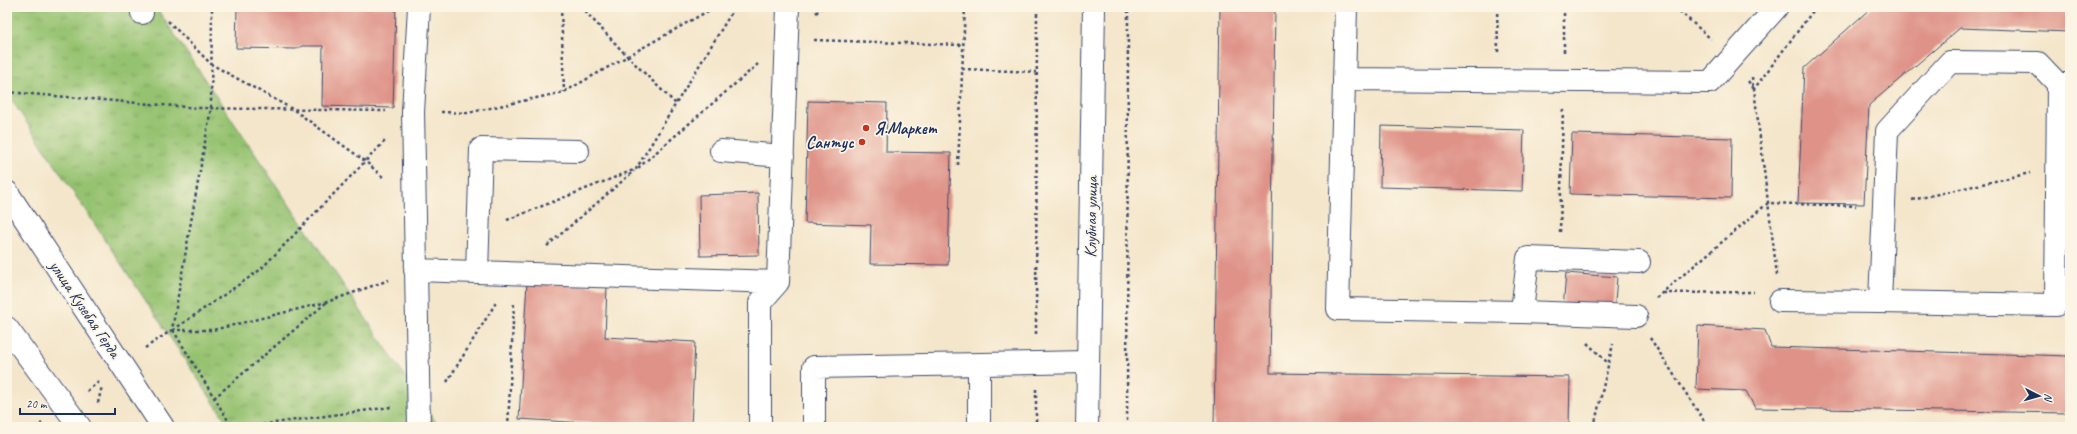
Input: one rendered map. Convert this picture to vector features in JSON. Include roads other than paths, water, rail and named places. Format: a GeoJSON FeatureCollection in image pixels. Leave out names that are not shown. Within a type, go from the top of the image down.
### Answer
{"type":"FeatureCollection","features":[{"type":"Feature","properties":{"kind":"main road"},"geometry":{"type":"LineString","coordinates":[[419,7],[413,112],[419,427]]}},
{"type":"Feature","properties":{"kind":"main road"},"geometry":{"type":"LineString","coordinates":[[760,427],[760,304],[778,282],[788,7]]}},
{"type":"Feature","properties":{"kind":"main road","name":"Клубная улица"},"geometry":{"type":"LineString","coordinates":[[1087,427],[1094,7]]}},
{"type":"Feature","properties":{"kind":"main road"},"geometry":{"type":"LineString","coordinates":[[1346,7],[1338,309],[1522,312],[1636,316]]}},
{"type":"Feature","properties":{"kind":"main road"},"geometry":{"type":"LineString","coordinates":[[1344,79],[1710,82],[1777,7]]}},
{"type":"Feature","properties":{"kind":"main road"},"geometry":{"type":"LineString","coordinates":[[1779,296],[1880,302],[2056,305],[2057,166],[2064,84],[2038,63],[1950,62],[1887,130],[1880,302]]}},
{"type":"Feature","properties":{"kind":"main road"},"geometry":{"type":"LineString","coordinates":[[477,272],[481,149],[578,151]]}},
{"type":"Feature","properties":{"kind":"main road"},"geometry":{"type":"LineString","coordinates":[[721,151],[782,156]]}},
{"type":"Feature","properties":{"kind":"main road","name":"улица Кузебая Герда"},"geometry":{"type":"LineString","coordinates":[[7,192],[14,219],[122,364],[163,427]]}},
{"type":"Feature","properties":{"kind":"main road"},"geometry":{"type":"LineString","coordinates":[[1522,312],[1528,258],[1639,262]]}},
{"type":"Feature","properties":{"kind":"main road"},"geometry":{"type":"LineString","coordinates":[[415,270],[778,282]]}},
{"type":"Feature","properties":{"kind":"main road"},"geometry":{"type":"LineString","coordinates":[[7,328],[80,427]]}},
{"type":"Feature","properties":{"kind":"main road"},"geometry":{"type":"LineString","coordinates":[[814,427],[814,367],[1088,362]]}},
{"type":"Feature","properties":{"kind":"main road"},"geometry":{"type":"LineString","coordinates":[[978,364],[979,427]]}},
{"type":"Feature","properties":{"kind":"place","name":"Я.Маркет"},"geometry":{"type":"Point","coordinates":[866,128]}},
{"type":"Feature","properties":{"kind":"place","name":"Сантус"},"geometry":{"type":"Point","coordinates":[862,142]}}]}
